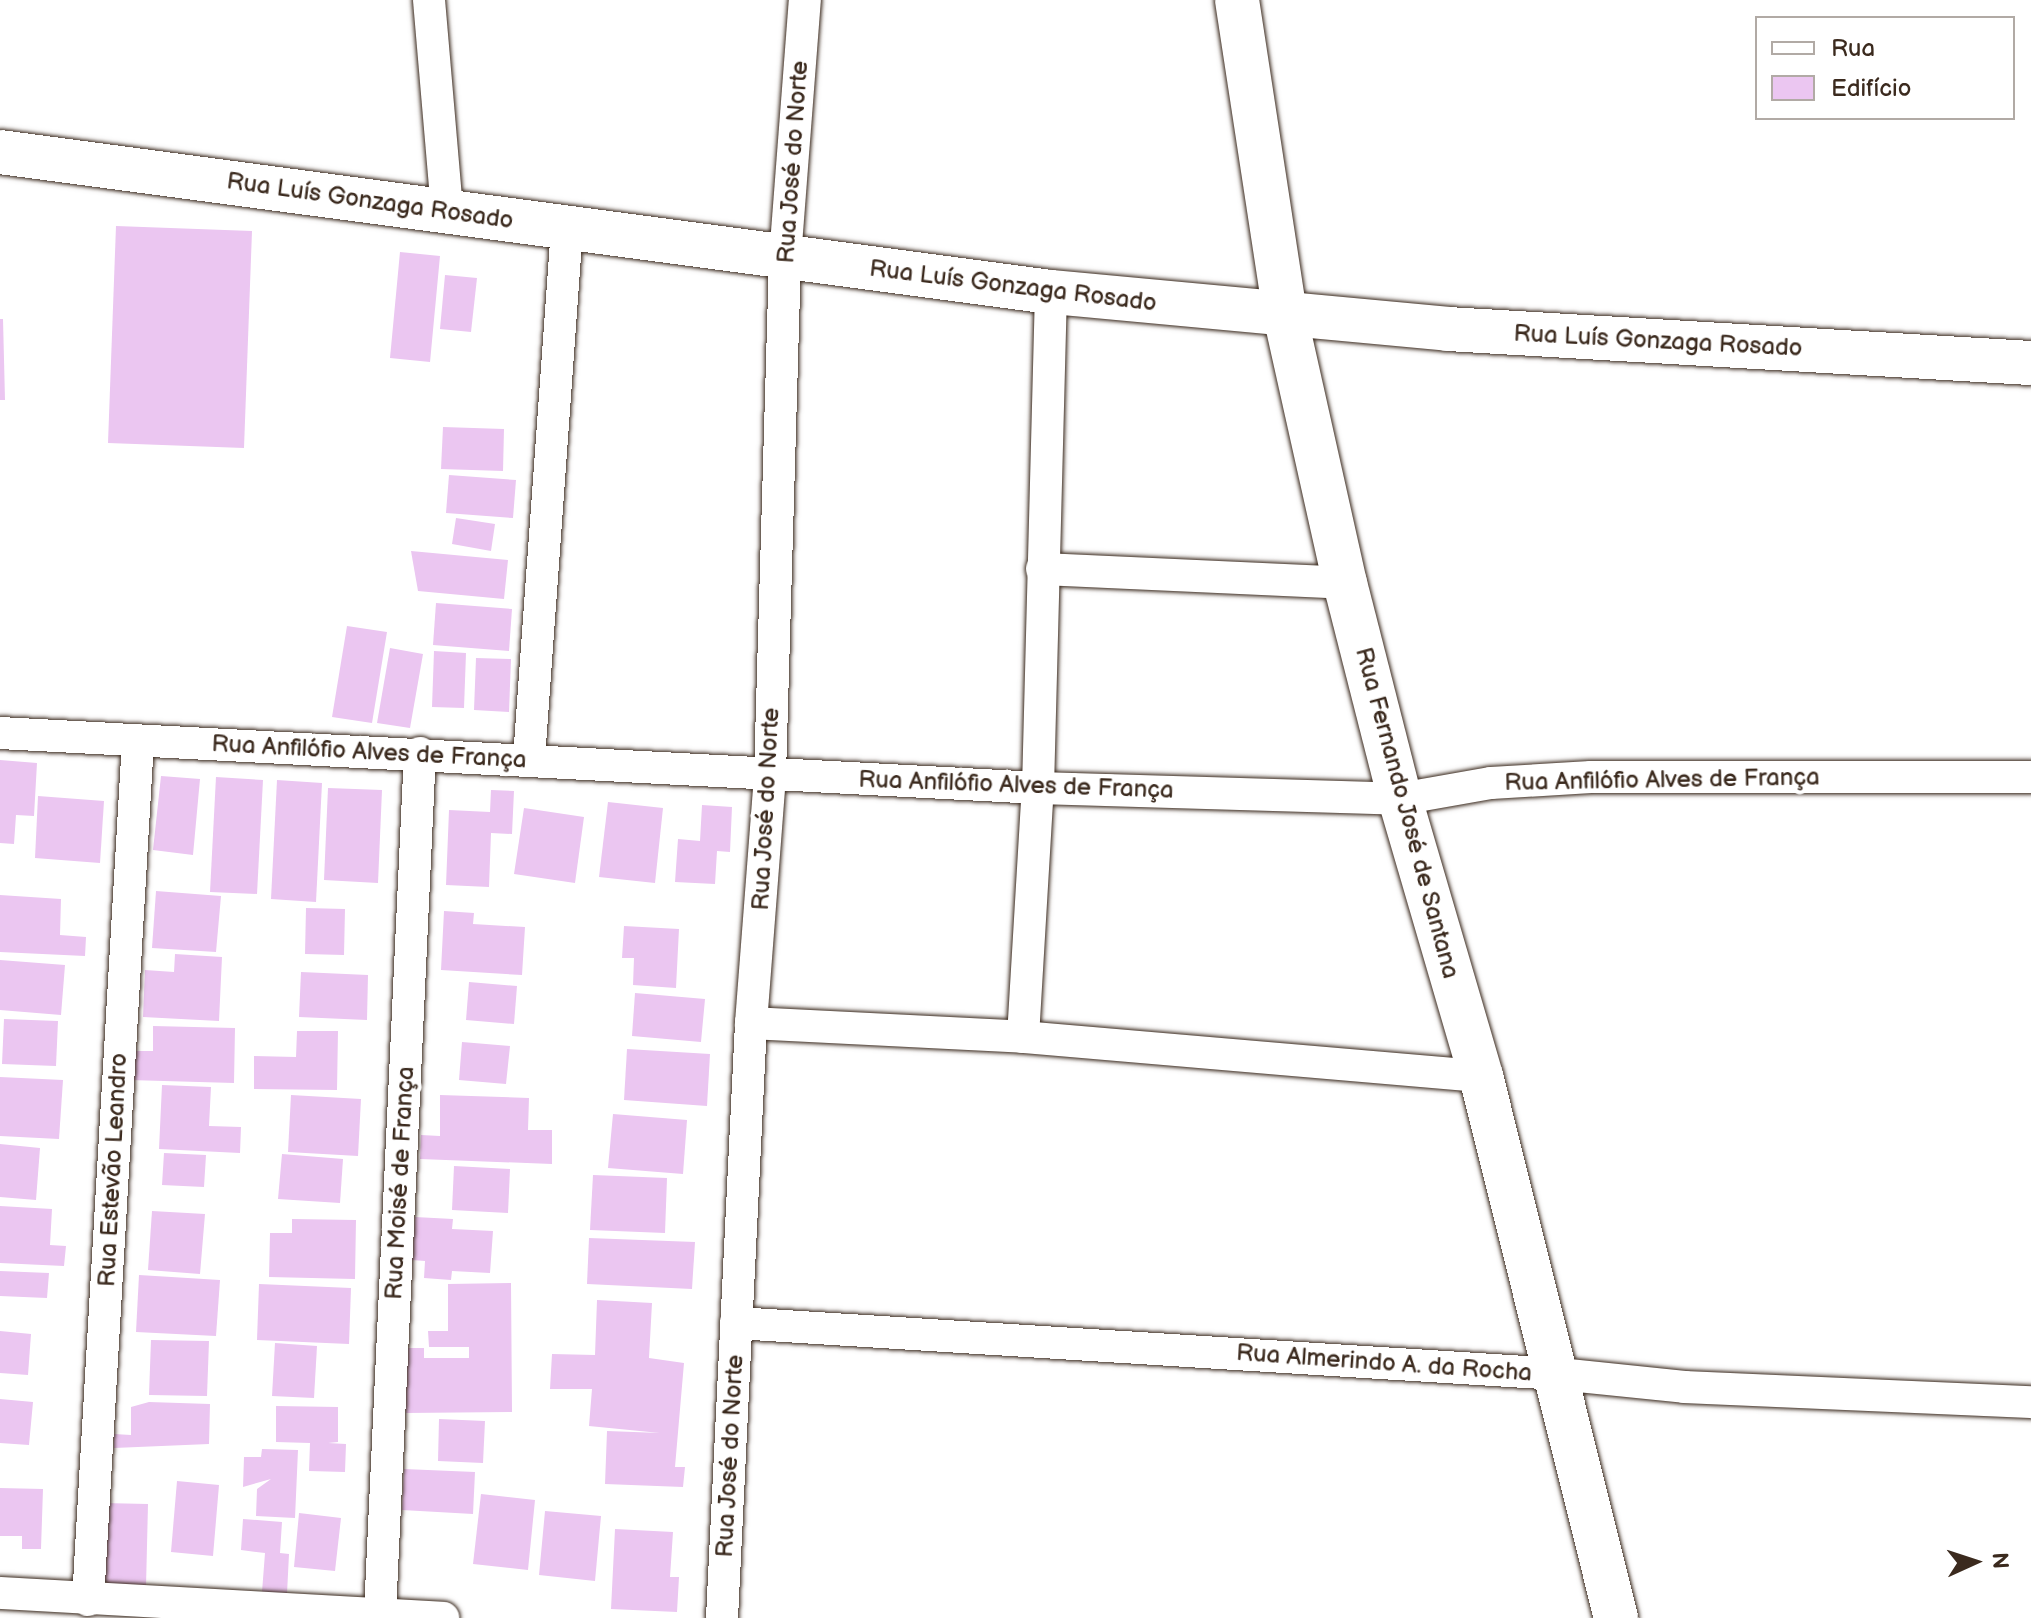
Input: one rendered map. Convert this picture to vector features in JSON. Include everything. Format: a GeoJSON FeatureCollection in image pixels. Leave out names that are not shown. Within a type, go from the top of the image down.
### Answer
{"type":"FeatureCollection","features":[{"type":"Feature","properties":{"kind":"street"},"geometry":{"type":"LineString","coordinates":[[429,0],[447,212]]}},
{"type":"Feature","properties":{"kind":"street","name":"Rua José do Norte"},"geometry":{"type":"LineString","coordinates":[[722,1618],[751,1023],[770,775],[785,258],[805,0]]}},
{"type":"Feature","properties":{"kind":"street","name":"Rua Fernando José de Santana"},"geometry":{"type":"LineString","coordinates":[[1237,0],[1285,315],[1345,583],[1400,799],[1481,1076],[1559,1374],[1616,1618]]}},
{"type":"Feature","properties":{"kind":"street","name":"Rua Luís Gonzaga Rosado"},"geometry":{"type":"LineString","coordinates":[[0,152],[1051,292],[1285,315],[2031,363]]}},
{"type":"Feature","properties":{"kind":"street"},"geometry":{"type":"LineString","coordinates":[[529,759],[567,228]]}},
{"type":"Feature","properties":{"kind":"street"},"geometry":{"type":"LineString","coordinates":[[1023,1037],[1038,788],[1051,292]]}},
{"type":"Feature","properties":{"kind":"street"},"geometry":{"type":"LineString","coordinates":[[1042,569],[1345,583]]}},
{"type":"Feature","properties":{"kind":"street","name":"Rua Anfilófio Alves de França"},"geometry":{"type":"LineString","coordinates":[[0,733],[1038,788],[1400,799],[1491,783],[1591,777],[2031,777]]}},
{"type":"Feature","properties":{"kind":"street","name":"Rua Estevão Leandro"},"geometry":{"type":"LineString","coordinates":[[88,1600],[138,741]]}},
{"type":"Feature","properties":{"kind":"street","name":"Rua Moisé de França"},"geometry":{"type":"LineString","coordinates":[[380,1613],[420,753]]}},
{"type":"Feature","properties":{"kind":"street"},"geometry":{"type":"LineString","coordinates":[[751,1023],[1023,1037],[1481,1076]]}},
{"type":"Feature","properties":{"kind":"street","name":"Rua Almerindo A. da Rocha"},"geometry":{"type":"LineString","coordinates":[[736,1323],[1559,1374],[1684,1387],[2031,1402]]}},
{"type":"Feature","properties":{"kind":"street"},"geometry":{"type":"LineString","coordinates":[[0,1593],[443,1618]]}},
{"type":"Feature","properties":{"kind":"building"},"geometry":{"type":"Polygon","coordinates":[[[116,226],[252,231],[244,448],[108,443],[116,226]]]}},
{"type":"Feature","properties":{"kind":"building"},"geometry":{"type":"Polygon","coordinates":[[[400,252],[440,256],[430,362],[390,358],[400,252]]]}},
{"type":"Feature","properties":{"kind":"building"},"geometry":{"type":"Polygon","coordinates":[[[445,275],[477,278],[471,332],[440,329],[445,275]]]}},
{"type":"Feature","properties":{"kind":"building"},"geometry":{"type":"Polygon","coordinates":[[[0,319],[3,319],[5,400],[0,400],[0,319]]]}},
{"type":"Feature","properties":{"kind":"building"},"geometry":{"type":"Polygon","coordinates":[[[443,427],[504,429],[503,471],[441,469],[443,427]]]}},
{"type":"Feature","properties":{"kind":"building"},"geometry":{"type":"Polygon","coordinates":[[[449,475],[516,480],[513,518],[446,513],[449,475]]]}},
{"type":"Feature","properties":{"kind":"building"},"geometry":{"type":"Polygon","coordinates":[[[456,518],[495,524],[491,551],[452,544],[456,518]]]}},
{"type":"Feature","properties":{"kind":"building"},"geometry":{"type":"Polygon","coordinates":[[[411,551],[508,560],[504,599],[418,591],[411,551]]]}},
{"type":"Feature","properties":{"kind":"building"},"geometry":{"type":"Polygon","coordinates":[[[436,603],[512,609],[509,651],[433,645],[436,603]]]}},
{"type":"Feature","properties":{"kind":"building"},"geometry":{"type":"Polygon","coordinates":[[[347,626],[387,632],[372,723],[332,717],[347,626]]]}},
{"type":"Feature","properties":{"kind":"building"},"geometry":{"type":"Polygon","coordinates":[[[390,648],[423,654],[410,728],[377,723],[390,648]]]}},
{"type":"Feature","properties":{"kind":"building"},"geometry":{"type":"Polygon","coordinates":[[[434,651],[466,653],[464,708],[432,707],[434,651]]]}},
{"type":"Feature","properties":{"kind":"building"},"geometry":{"type":"Polygon","coordinates":[[[476,658],[511,659],[509,712],[474,710],[476,658]]]}},
{"type":"Feature","properties":{"kind":"building"},"geometry":{"type":"Polygon","coordinates":[[[0,760],[37,763],[34,816],[16,815],[14,844],[0,843],[0,760]]]}},
{"type":"Feature","properties":{"kind":"building"},"geometry":{"type":"Polygon","coordinates":[[[161,776],[200,779],[193,855],[153,850],[161,776]]]}},
{"type":"Feature","properties":{"kind":"building"},"geometry":{"type":"Polygon","coordinates":[[[216,777],[263,780],[257,894],[210,892],[216,777]]]}},
{"type":"Feature","properties":{"kind":"building"},"geometry":{"type":"Polygon","coordinates":[[[277,780],[322,783],[316,902],[271,899],[277,780]]]}},
{"type":"Feature","properties":{"kind":"building"},"geometry":{"type":"Polygon","coordinates":[[[328,788],[382,790],[378,883],[324,880],[328,788]]]}},
{"type":"Feature","properties":{"kind":"building"},"geometry":{"type":"Polygon","coordinates":[[[491,790],[514,791],[512,834],[491,833],[489,887],[446,885],[449,810],[490,812],[491,790]]]}},
{"type":"Feature","properties":{"kind":"building"},"geometry":{"type":"Polygon","coordinates":[[[38,796],[104,801],[100,863],[35,858],[38,796]]]}},
{"type":"Feature","properties":{"kind":"building"},"geometry":{"type":"Polygon","coordinates":[[[608,802],[663,808],[655,883],[599,877],[608,802]]]}},
{"type":"Feature","properties":{"kind":"building"},"geometry":{"type":"Polygon","coordinates":[[[702,805],[732,807],[730,852],[717,851],[715,884],[675,882],[678,839],[700,841],[702,805]]]}},
{"type":"Feature","properties":{"kind":"building"},"geometry":{"type":"Polygon","coordinates":[[[524,808],[584,817],[575,883],[514,874],[524,808]]]}},
{"type":"Feature","properties":{"kind":"building"},"geometry":{"type":"Polygon","coordinates":[[[156,891],[221,896],[216,952],[152,948],[156,891]]]}},
{"type":"Feature","properties":{"kind":"building"},"geometry":{"type":"Polygon","coordinates":[[[0,895],[61,899],[60,935],[86,937],[85,956],[0,952],[0,895]]]}},
{"type":"Feature","properties":{"kind":"building"},"geometry":{"type":"Polygon","coordinates":[[[306,908],[345,909],[344,955],[305,954],[306,908]]]}},
{"type":"Feature","properties":{"kind":"building"},"geometry":{"type":"Polygon","coordinates":[[[444,911],[474,913],[473,924],[525,927],[522,975],[441,970],[444,911]]]}},
{"type":"Feature","properties":{"kind":"building"},"geometry":{"type":"Polygon","coordinates":[[[624,926],[679,929],[676,988],[633,985],[634,958],[622,958],[624,926]]]}},
{"type":"Feature","properties":{"kind":"building"},"geometry":{"type":"Polygon","coordinates":[[[175,954],[222,957],[219,1021],[143,1017],[145,970],[174,972],[175,954]]]}},
{"type":"Feature","properties":{"kind":"building"},"geometry":{"type":"Polygon","coordinates":[[[0,960],[65,965],[61,1015],[0,1010],[0,960]]]}},
{"type":"Feature","properties":{"kind":"building"},"geometry":{"type":"Polygon","coordinates":[[[301,972],[368,975],[367,1020],[299,1017],[301,972]]]}},
{"type":"Feature","properties":{"kind":"building"},"geometry":{"type":"Polygon","coordinates":[[[469,982],[517,986],[514,1024],[466,1020],[469,982]]]}},
{"type":"Feature","properties":{"kind":"building"},"geometry":{"type":"Polygon","coordinates":[[[635,993],[705,999],[701,1042],[632,1036],[635,993]]]}},
{"type":"Feature","properties":{"kind":"building"},"geometry":{"type":"Polygon","coordinates":[[[4,1019],[58,1021],[56,1066],[2,1064],[4,1019]]]}},
{"type":"Feature","properties":{"kind":"building"},"geometry":{"type":"Polygon","coordinates":[[[153,1026],[235,1028],[234,1083],[129,1080],[130,1051],[153,1051],[153,1026]]]}},
{"type":"Feature","properties":{"kind":"building"},"geometry":{"type":"Polygon","coordinates":[[[297,1031],[338,1031],[337,1090],[254,1089],[254,1056],[296,1057],[297,1031]]]}},
{"type":"Feature","properties":{"kind":"building"},"geometry":{"type":"Polygon","coordinates":[[[462,1042],[510,1046],[506,1084],[459,1080],[462,1042]]]}},
{"type":"Feature","properties":{"kind":"building"},"geometry":{"type":"Polygon","coordinates":[[[627,1049],[710,1054],[707,1106],[624,1100],[627,1049]]]}},
{"type":"Feature","properties":{"kind":"building"},"geometry":{"type":"Polygon","coordinates":[[[0,1077],[63,1080],[59,1139],[0,1136],[0,1077]]]}},
{"type":"Feature","properties":{"kind":"building"},"geometry":{"type":"Polygon","coordinates":[[[162,1085],[211,1087],[209,1126],[241,1127],[240,1153],[159,1149],[162,1085]]]}},
{"type":"Feature","properties":{"kind":"building"},"geometry":{"type":"Polygon","coordinates":[[[291,1095],[361,1099],[358,1156],[288,1152],[291,1095]]]}},
{"type":"Feature","properties":{"kind":"building"},"geometry":{"type":"Polygon","coordinates":[[[440,1095],[529,1098],[528,1130],[552,1130],[552,1164],[420,1159],[421,1135],[440,1136],[440,1095]]]}},
{"type":"Feature","properties":{"kind":"building"},"geometry":{"type":"Polygon","coordinates":[[[613,1114],[687,1120],[683,1174],[608,1168],[613,1114]]]}},
{"type":"Feature","properties":{"kind":"building"},"geometry":{"type":"Polygon","coordinates":[[[0,1144],[40,1148],[36,1200],[0,1197],[0,1144]]]}},
{"type":"Feature","properties":{"kind":"building"},"geometry":{"type":"Polygon","coordinates":[[[164,1153],[206,1155],[204,1187],[162,1185],[164,1153]]]}},
{"type":"Feature","properties":{"kind":"building"},"geometry":{"type":"Polygon","coordinates":[[[282,1154],[343,1159],[340,1203],[278,1199],[282,1154]]]}},
{"type":"Feature","properties":{"kind":"building"},"geometry":{"type":"Polygon","coordinates":[[[454,1166],[510,1169],[508,1213],[452,1210],[454,1166]]]}},
{"type":"Feature","properties":{"kind":"building"},"geometry":{"type":"Polygon","coordinates":[[[593,1175],[667,1178],[665,1233],[590,1230],[593,1175]]]}},
{"type":"Feature","properties":{"kind":"building"},"geometry":{"type":"Polygon","coordinates":[[[0,1206],[52,1209],[50,1245],[66,1246],[64,1266],[0,1263],[0,1206]]]}},
{"type":"Feature","properties":{"kind":"building"},"geometry":{"type":"Polygon","coordinates":[[[152,1211],[205,1214],[200,1274],[148,1270],[152,1211]]]}},
{"type":"Feature","properties":{"kind":"building"},"geometry":{"type":"Polygon","coordinates":[[[415,1217],[453,1219],[452,1229],[493,1231],[490,1273],[452,1271],[451,1280],[424,1278],[425,1261],[412,1260],[415,1217]]]}},
{"type":"Feature","properties":{"kind":"building"},"geometry":{"type":"Polygon","coordinates":[[[292,1219],[356,1220],[355,1279],[269,1277],[270,1233],[292,1233],[292,1219]]]}},
{"type":"Feature","properties":{"kind":"building"},"geometry":{"type":"Polygon","coordinates":[[[589,1238],[695,1242],[692,1289],[587,1284],[589,1238]]]}},
{"type":"Feature","properties":{"kind":"building"},"geometry":{"type":"Polygon","coordinates":[[[0,1271],[49,1273],[47,1298],[0,1296],[0,1271]]]}},
{"type":"Feature","properties":{"kind":"building"},"geometry":{"type":"Polygon","coordinates":[[[139,1275],[220,1280],[216,1336],[136,1332],[139,1275]]]}},
{"type":"Feature","properties":{"kind":"building"},"geometry":{"type":"Polygon","coordinates":[[[511,1283],[512,1412],[406,1413],[406,1348],[424,1348],[424,1358],[469,1358],[469,1347],[429,1347],[428,1331],[448,1331],[448,1284],[511,1283]]]}},
{"type":"Feature","properties":{"kind":"building"},"geometry":{"type":"Polygon","coordinates":[[[259,1284],[351,1288],[349,1344],[257,1340],[259,1284]]]}},
{"type":"Feature","properties":{"kind":"building"},"geometry":{"type":"Polygon","coordinates":[[[597,1300],[652,1303],[649,1358],[684,1363],[675,1467],[685,1467],[683,1487],[605,1484],[607,1431],[660,1433],[589,1426],[592,1389],[550,1389],[552,1354],[595,1355],[597,1300]]]}},
{"type":"Feature","properties":{"kind":"building"},"geometry":{"type":"Polygon","coordinates":[[[0,1331],[31,1334],[28,1375],[0,1373],[0,1331]]]}},
{"type":"Feature","properties":{"kind":"building"},"geometry":{"type":"Polygon","coordinates":[[[151,1340],[209,1341],[207,1396],[149,1395],[151,1340]]]}},
{"type":"Feature","properties":{"kind":"building"},"geometry":{"type":"Polygon","coordinates":[[[275,1343],[317,1346],[314,1398],[272,1396],[275,1343]]]}},
{"type":"Feature","properties":{"kind":"building"},"geometry":{"type":"Polygon","coordinates":[[[0,1399],[33,1402],[29,1445],[0,1443],[0,1399]]]}},
{"type":"Feature","properties":{"kind":"building"},"geometry":{"type":"Polygon","coordinates":[[[149,1402],[210,1404],[209,1444],[114,1448],[114,1434],[131,1435],[131,1407],[149,1402]]]}},
{"type":"Feature","properties":{"kind":"building"},"geometry":{"type":"Polygon","coordinates":[[[276,1406],[338,1407],[338,1442],[328,1443],[346,1444],[345,1472],[309,1471],[310,1443],[276,1442],[276,1406]]]}},
{"type":"Feature","properties":{"kind":"building"},"geometry":{"type":"Polygon","coordinates":[[[439,1419],[485,1421],[483,1463],[438,1461],[439,1419]]]}},
{"type":"Feature","properties":{"kind":"building"},"geometry":{"type":"Polygon","coordinates":[[[262,1449],[298,1450],[295,1518],[256,1516],[257,1489],[271,1479],[243,1487],[244,1457],[261,1457],[262,1449]]]}},
{"type":"Feature","properties":{"kind":"building"},"geometry":{"type":"Polygon","coordinates":[[[404,1469],[475,1472],[473,1514],[402,1510],[404,1469]]]}},
{"type":"Feature","properties":{"kind":"building"},"geometry":{"type":"Polygon","coordinates":[[[177,1481],[219,1485],[213,1556],[171,1552],[177,1481]]]}},
{"type":"Feature","properties":{"kind":"building"},"geometry":{"type":"Polygon","coordinates":[[[0,1488],[43,1489],[41,1549],[22,1549],[22,1536],[0,1536],[0,1488]]]}},
{"type":"Feature","properties":{"kind":"building"},"geometry":{"type":"Polygon","coordinates":[[[481,1494],[535,1500],[528,1570],[473,1564],[481,1494]]]}},
{"type":"Feature","properties":{"kind":"building"},"geometry":{"type":"Polygon","coordinates":[[[103,1503],[148,1504],[146,1587],[101,1586],[103,1503]]]}},
{"type":"Feature","properties":{"kind":"building"},"geometry":{"type":"Polygon","coordinates":[[[545,1511],[601,1516],[595,1581],[539,1575],[545,1511]]]}},
{"type":"Feature","properties":{"kind":"building"},"geometry":{"type":"Polygon","coordinates":[[[299,1513],[341,1518],[335,1571],[294,1567],[299,1513]]]}},
{"type":"Feature","properties":{"kind":"building"},"geometry":{"type":"Polygon","coordinates":[[[243,1519],[282,1522],[280,1553],[289,1554],[287,1594],[262,1592],[265,1553],[241,1550],[243,1519]]]}},
{"type":"Feature","properties":{"kind":"building"},"geometry":{"type":"Polygon","coordinates":[[[615,1529],[673,1532],[670,1577],[679,1577],[677,1612],[611,1609],[615,1529]]]}}]}
